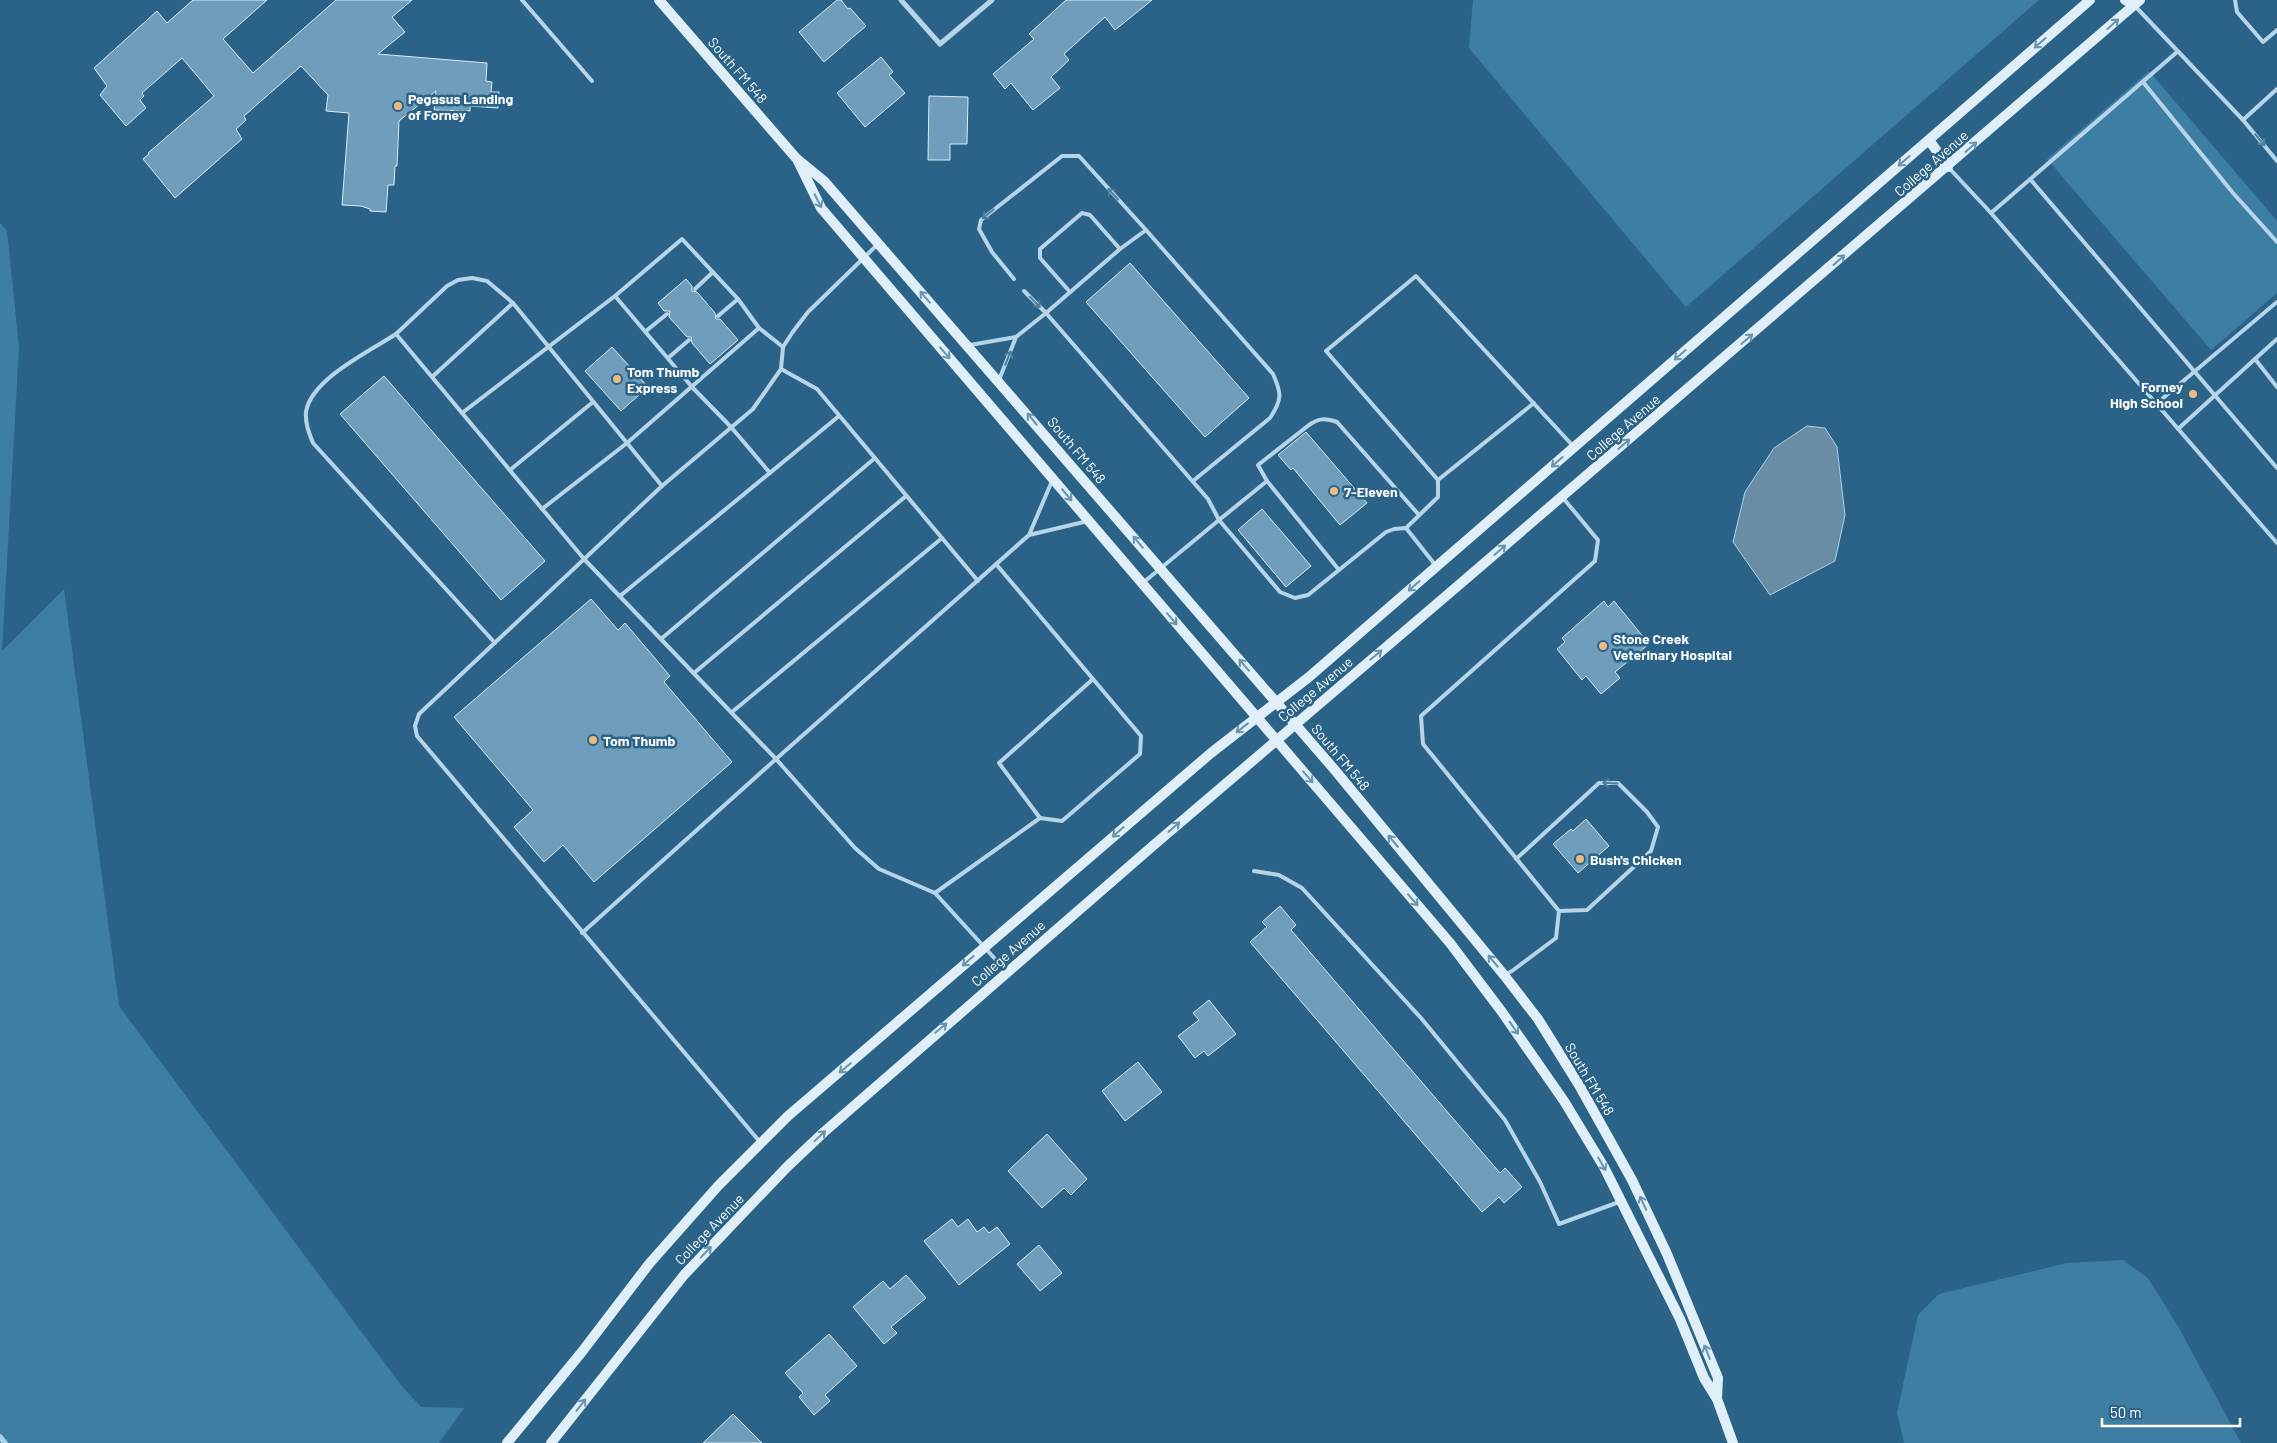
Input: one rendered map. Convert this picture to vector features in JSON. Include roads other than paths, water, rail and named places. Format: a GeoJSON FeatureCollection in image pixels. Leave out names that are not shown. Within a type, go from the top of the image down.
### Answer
{"type":"FeatureCollection","features":[{"type":"Feature","properties":{"kind":"main road","name":"South FM 548"},"geometry":{"type":"LineString","coordinates":[[659,0],[796,158],[824,181],[967,346],[999,380],[1295,724],[1504,975],[1548,1036],[1579,1085],[1632,1180],[1667,1254],[1718,1378],[1717,1399]]}},
{"type":"Feature","properties":{"kind":"main road","name":"College Avenue"},"geometry":{"type":"LineString","coordinates":[[507,1443],[581,1353],[649,1264],[788,1116],[1211,753],[1309,677],[2090,0]]}},
{"type":"Feature","properties":{"kind":"main road","name":"College Avenue"},"geometry":{"type":"LineString","coordinates":[[551,1443],[684,1275],[787,1167],[931,1036],[1948,167],[2133,2]]}},
{"type":"Feature","properties":{"kind":"main road"},"geometry":{"type":"LineString","coordinates":[[1929,140],[1948,167]]}},
{"type":"Feature","properties":{"kind":"main road","name":"South FM 548"},"geometry":{"type":"LineString","coordinates":[[796,158],[821,208],[1450,943],[1502,1012],[1564,1101],[1604,1167],[1680,1319],[1704,1378],[1717,1399],[1732,1443]]}},
{"type":"Feature","properties":{"kind":"street"},"geometry":{"type":"LineString","coordinates":[[902,0],[940,44],[992,0]]}},
{"type":"Feature","properties":{"kind":"lane"},"geometry":{"type":"LineString","coordinates":[[522,0],[592,81]]}},
{"type":"Feature","properties":{"kind":"lane"},"geometry":{"type":"LineString","coordinates":[[2235,0],[2237,12],[2263,42],[2277,30]]}},
{"type":"Feature","properties":{"kind":"lane"},"geometry":{"type":"LineString","coordinates":[[2133,2],[2177,52],[2242,120],[2277,161]]}},
{"type":"Feature","properties":{"kind":"lane"},"geometry":{"type":"LineString","coordinates":[[1991,213],[2177,52]]}},
{"type":"Feature","properties":{"kind":"lane"},"geometry":{"type":"LineString","coordinates":[[2143,82],[2233,193],[2277,242]]}},
{"type":"Feature","properties":{"kind":"lane"},"geometry":{"type":"LineString","coordinates":[[2242,120],[2277,89]]}},
{"type":"Feature","properties":{"kind":"lane"},"geometry":{"type":"LineString","coordinates":[[1014,280],[992,252],[979,229],[981,220],[1062,156],[1079,156],[1273,374],[1280,389],[1279,404],[1270,418],[1193,481]]}},
{"type":"Feature","properties":{"kind":"lane"},"geometry":{"type":"LineString","coordinates":[[1948,167],[1991,213],[2277,544]]}},
{"type":"Feature","properties":{"kind":"lane"},"geometry":{"type":"LineString","coordinates":[[2030,179],[2277,468]]}},
{"type":"Feature","properties":{"kind":"lane"},"geometry":{"type":"LineString","coordinates":[[1070,292],[1040,258],[1040,249],[1082,213],[1090,215],[1120,249]]}},
{"type":"Feature","properties":{"kind":"lane"},"geometry":{"type":"LineString","coordinates":[[967,346],[1016,337],[1120,249],[1146,230]]}},
{"type":"Feature","properties":{"kind":"lane"},"geometry":{"type":"LineString","coordinates":[[462,413],[615,296],[682,239],[738,299],[759,328],[783,347]]}},
{"type":"Feature","properties":{"kind":"lane"},"geometry":{"type":"LineString","coordinates":[[761,1143],[417,736],[415,726],[419,714],[662,486],[732,428],[753,408],[781,369],[783,347],[808,312],[879,244]]}},
{"type":"Feature","properties":{"kind":"lane"},"geometry":{"type":"LineString","coordinates":[[695,289],[713,272]]}},
{"type":"Feature","properties":{"kind":"lane"},"geometry":{"type":"LineString","coordinates":[[1024,291],[1046,313],[1193,481],[1208,499],[1219,520],[1280,592],[1295,598],[1308,595],[1386,532],[1406,528],[1438,497],[1438,480],[1326,351],[1416,276],[1574,447]]}},
{"type":"Feature","properties":{"kind":"lane"},"geometry":{"type":"LineString","coordinates":[[495,643],[313,443],[307,425],[306,411],[312,397],[327,379],[396,334],[447,286],[458,280],[472,278],[487,281],[513,303],[662,486]]}},
{"type":"Feature","properties":{"kind":"lane"},"geometry":{"type":"LineString","coordinates":[[615,296],[692,387],[732,428],[770,472]]}},
{"type":"Feature","properties":{"kind":"lane"},"geometry":{"type":"LineString","coordinates":[[718,316],[738,299]]}},
{"type":"Feature","properties":{"kind":"lane"},"geometry":{"type":"LineString","coordinates":[[2156,404],[2277,302]]}},
{"type":"Feature","properties":{"kind":"lane"},"geometry":{"type":"LineString","coordinates":[[432,377],[513,303]]}},
{"type":"Feature","properties":{"kind":"lane"},"geometry":{"type":"LineString","coordinates":[[646,331],[667,314]]}},
{"type":"Feature","properties":{"kind":"lane"},"geometry":{"type":"LineString","coordinates":[[542,509],[627,443],[759,328]]}},
{"type":"Feature","properties":{"kind":"lane"},"geometry":{"type":"LineString","coordinates":[[396,334],[584,559],[732,712],[855,848],[880,869],[935,893],[1007,972]]}},
{"type":"Feature","properties":{"kind":"lane"},"geometry":{"type":"LineString","coordinates":[[999,380],[1016,337]]}},
{"type":"Feature","properties":{"kind":"lane"},"geometry":{"type":"LineString","coordinates":[[2178,428],[2277,339]]}},
{"type":"Feature","properties":{"kind":"lane"},"geometry":{"type":"LineString","coordinates":[[668,358],[689,340]]}},
{"type":"Feature","properties":{"kind":"lane"},"geometry":{"type":"LineString","coordinates":[[2255,359],[2277,387]]}},
{"type":"Feature","properties":{"kind":"lane"},"geometry":{"type":"LineString","coordinates":[[781,369],[817,389],[978,581]]}},
{"type":"Feature","properties":{"kind":"lane"},"geometry":{"type":"LineString","coordinates":[[510,470],[594,402]]}},
{"type":"Feature","properties":{"kind":"lane"},"geometry":{"type":"LineString","coordinates":[[1438,480],[1534,404]]}},
{"type":"Feature","properties":{"kind":"lane"},"geometry":{"type":"LineString","coordinates":[[620,596],[839,416]]}},
{"type":"Feature","properties":{"kind":"lane"},"geometry":{"type":"LineString","coordinates":[[1338,570],[1266,481],[1258,465],[1317,419],[1326,418],[1337,422],[1420,515]]}},
{"type":"Feature","properties":{"kind":"lane"},"geometry":{"type":"LineString","coordinates":[[661,639],[875,458]]}},
{"type":"Feature","properties":{"kind":"lane"},"geometry":{"type":"LineString","coordinates":[[1030,535],[1053,479]]}},
{"type":"Feature","properties":{"kind":"lane"},"geometry":{"type":"LineString","coordinates":[[1142,584],[1266,481]]}},
{"type":"Feature","properties":{"kind":"lane"},"geometry":{"type":"LineString","coordinates":[[694,674],[906,496]]}},
{"type":"Feature","properties":{"kind":"lane"},"geometry":{"type":"LineString","coordinates":[[1504,975],[1556,938],[1559,911],[1423,744],[1421,716],[1596,561],[1598,540],[1563,497]]}},
{"type":"Feature","properties":{"kind":"lane"},"geometry":{"type":"LineString","coordinates":[[582,933],[1030,535],[1088,521]]}},
{"type":"Feature","properties":{"kind":"lane"},"geometry":{"type":"LineString","coordinates":[[1406,528],[1436,566]]}},
{"type":"Feature","properties":{"kind":"lane"},"geometry":{"type":"LineString","coordinates":[[732,712],[942,538]]}},
{"type":"Feature","properties":{"kind":"lane"},"geometry":{"type":"LineString","coordinates":[[996,564],[1093,679],[1141,736],[1140,754],[1062,822],[1040,818],[999,762],[1093,679]]}},
{"type":"Feature","properties":{"kind":"lane"},"geometry":{"type":"LineString","coordinates":[[1516,859],[1599,783],[1618,783],[1647,812],[1658,828],[1651,851],[1587,910],[1559,911]]}},
{"type":"Feature","properties":{"kind":"lane"},"geometry":{"type":"LineString","coordinates":[[935,893],[1040,818]]}},
{"type":"Feature","properties":{"kind":"lane"},"geometry":{"type":"LineString","coordinates":[[1254,871],[1279,875],[1302,888],[1421,1018],[1505,1120],[1540,1182],[1559,1224],[1621,1202]]}},
{"type":"Feature","properties":{"kind":"waterway"},"geometry":{"type":"LineString","coordinates":[[0,1437],[5,1443]]}},
{"type":"Feature","properties":{"kind":"place","name":"Pegasus Landing of Forney"},"geometry":{"type":"Point","coordinates":[398,106]}},
{"type":"Feature","properties":{"kind":"place","name":"Tom Thumb Express"},"geometry":{"type":"Point","coordinates":[617,379]}},
{"type":"Feature","properties":{"kind":"place","name":"Forney High School"},"geometry":{"type":"Point","coordinates":[2193,394]}},
{"type":"Feature","properties":{"kind":"place","name":"7-Eleven"},"geometry":{"type":"Point","coordinates":[1334,491]}},
{"type":"Feature","properties":{"kind":"place","name":"Stone Creek Veterinary Hospital"},"geometry":{"type":"Point","coordinates":[1603,646]}},
{"type":"Feature","properties":{"kind":"place","name":"Tom Thumb"},"geometry":{"type":"Point","coordinates":[593,740]}},
{"type":"Feature","properties":{"kind":"place","name":"Bush's Chicken"},"geometry":{"type":"Point","coordinates":[1580,859]}}]}
